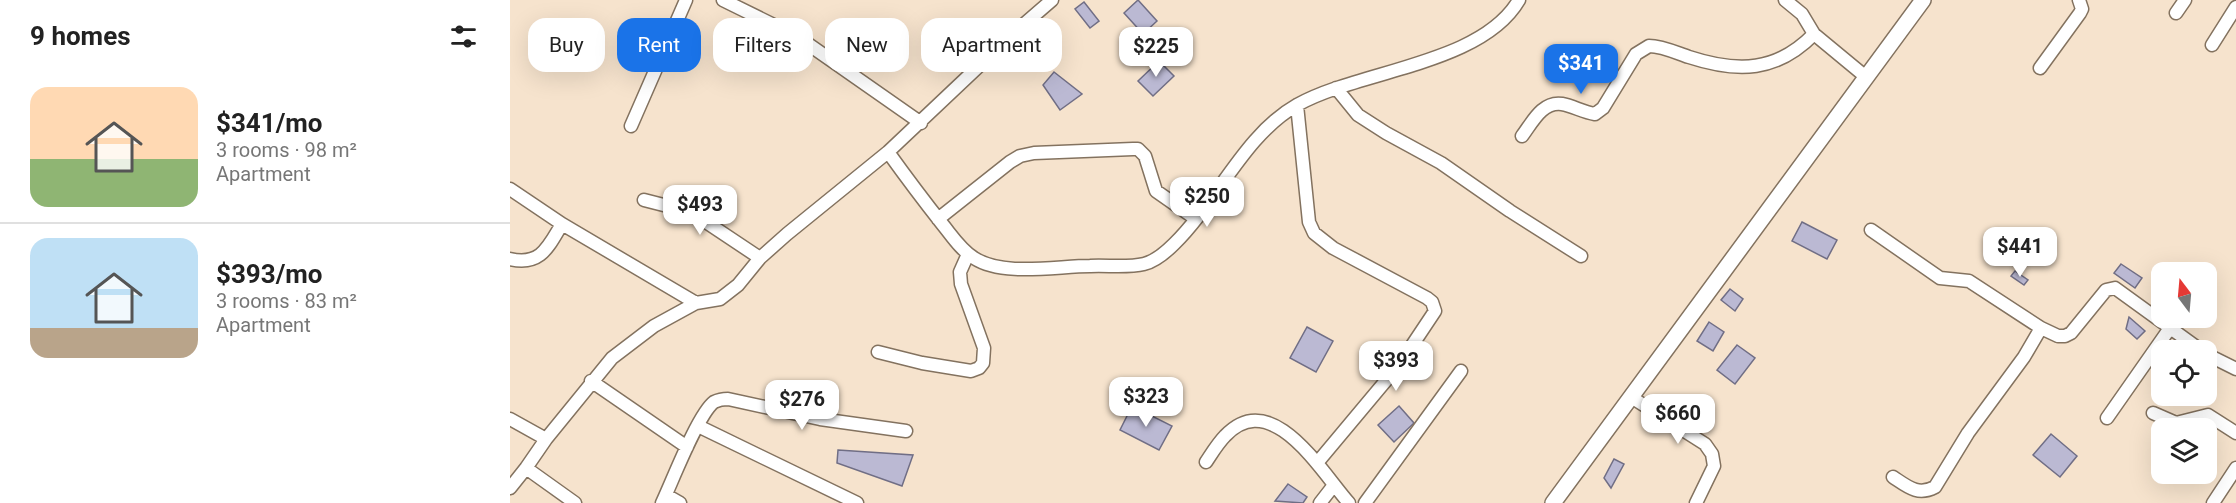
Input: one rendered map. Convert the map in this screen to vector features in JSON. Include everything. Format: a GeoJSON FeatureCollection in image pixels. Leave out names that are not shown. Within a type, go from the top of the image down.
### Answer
{"type":"FeatureCollection","features":[{"type":"Feature","properties":{"kind":"street"},"geometry":{"type":"LineString","coordinates":[[631,126],[686,0]]}},
{"type":"Feature","properties":{"kind":"street"},"geometry":{"type":"LineString","coordinates":[[723,0],[798,37],[921,123]]}},
{"type":"Feature","properties":{"kind":"street"},"geometry":{"type":"LineString","coordinates":[[510,488],[591,381],[612,358],[654,326],[696,303],[720,299],[738,285],[760,258],[921,123],[1015,32],[1052,0]]}},
{"type":"Feature","properties":{"kind":"street"},"geometry":{"type":"LineString","coordinates":[[888,152],[938,219],[968,254],[980,261],[1009,268],[1147,263],[1165,252],[1196,219],[1278,116],[1336,88],[1459,48],[1498,23],[1519,0]]}},
{"type":"Feature","properties":{"kind":"street"},"geometry":{"type":"LineString","coordinates":[[1785,0],[1800,4],[1802,14],[1814,34],[1866,77]]}},
{"type":"Feature","properties":{"kind":"street"},"geometry":{"type":"LineString","coordinates":[[1553,503],[1923,0]]}},
{"type":"Feature","properties":{"kind":"street"},"geometry":{"type":"LineString","coordinates":[[2040,68],[2080,13],[2082,9],[2079,0]]}},
{"type":"Feature","properties":{"kind":"street"},"geometry":{"type":"LineString","coordinates":[[2176,13],[2185,0]]}},
{"type":"Feature","properties":{"kind":"street"},"geometry":{"type":"LineString","coordinates":[[2212,45],[2236,7]]}},
{"type":"Feature","properties":{"kind":"street"},"geometry":{"type":"LineString","coordinates":[[1522,136],[1540,111],[1550,105],[1561,104],[1595,114],[1603,108],[1636,54],[1649,46],[1717,65],[1756,68],[1788,55],[1814,34]]}},
{"type":"Feature","properties":{"kind":"street"},"geometry":{"type":"LineString","coordinates":[[1336,88],[1358,115],[1442,163],[1510,211],[1581,256]]}},
{"type":"Feature","properties":{"kind":"street"},"geometry":{"type":"LineString","coordinates":[[1297,105],[1309,222],[1314,233],[1333,248],[1427,298],[1432,302],[1435,311],[1399,365],[1317,463]]}},
{"type":"Feature","properties":{"kind":"street"},"geometry":{"type":"LineString","coordinates":[[938,219],[1020,156],[1034,153],[1138,149],[1145,156],[1156,190],[1196,219]]}},
{"type":"Feature","properties":{"kind":"street"},"geometry":{"type":"LineString","coordinates":[[510,189],[562,224],[696,303]]}},
{"type":"Feature","properties":{"kind":"street"},"geometry":{"type":"LineString","coordinates":[[644,200],[691,212],[760,258]]}},
{"type":"Feature","properties":{"kind":"street"},"geometry":{"type":"LineString","coordinates":[[510,259],[519,261],[537,258],[546,250],[562,224]]}},
{"type":"Feature","properties":{"kind":"street"},"geometry":{"type":"LineString","coordinates":[[1871,230],[1940,278],[1969,281],[2041,328],[2058,336],[2071,333],[2110,288],[2120,291],[2151,314]]}},
{"type":"Feature","properties":{"kind":"street"},"geometry":{"type":"LineString","coordinates":[[878,352],[922,363],[971,371],[979,368],[983,363],[984,348],[961,284],[960,272],[968,254]]}},
{"type":"Feature","properties":{"kind":"street"},"geometry":{"type":"LineString","coordinates":[[1893,477],[1917,492],[1935,487],[1968,433],[2024,357],[2041,328]]}},
{"type":"Feature","properties":{"kind":"street"},"geometry":{"type":"LineString","coordinates":[[2107,418],[2170,328],[2187,340]]}},
{"type":"Feature","properties":{"kind":"street"},"geometry":{"type":"LineString","coordinates":[[2217,360],[2236,369]]}},
{"type":"Feature","properties":{"kind":"street"},"geometry":{"type":"LineString","coordinates":[[1365,503],[1461,371]]}},
{"type":"Feature","properties":{"kind":"street"},"geometry":{"type":"LineString","coordinates":[[591,381],[687,447]]}},
{"type":"Feature","properties":{"kind":"street"},"geometry":{"type":"LineString","coordinates":[[1631,398],[1705,444],[1712,454],[1714,466],[1696,503]]}},
{"type":"Feature","properties":{"kind":"street"},"geometry":{"type":"LineString","coordinates":[[680,503],[664,499],[687,447],[715,402],[728,399],[820,419],[906,431]]}},
{"type":"Feature","properties":{"kind":"street"},"geometry":{"type":"LineString","coordinates":[[2153,413],[2176,423],[2208,415],[2236,433]]}},
{"type":"Feature","properties":{"kind":"street"},"geometry":{"type":"LineString","coordinates":[[510,419],[546,439]]}},
{"type":"Feature","properties":{"kind":"street"},"geometry":{"type":"LineString","coordinates":[[1206,462],[1226,434],[1237,426],[1251,421],[1264,420],[1276,424],[1287,432],[1317,463],[1349,503]]}},
{"type":"Feature","properties":{"kind":"street"},"geometry":{"type":"LineString","coordinates":[[699,426],[857,503]]}},
{"type":"Feature","properties":{"kind":"street"},"geometry":{"type":"LineString","coordinates":[[526,468],[575,503]]}},
{"type":"Feature","properties":{"kind":"street"},"geometry":{"type":"LineString","coordinates":[[2213,503],[2236,468]]}},
{"type":"Feature","properties":{"kind":"street"},"geometry":{"type":"LineString","coordinates":[[1320,503],[1334,485]]}},
{"type":"Feature","properties":{"kind":"building"},"geometry":{"type":"Polygon","coordinates":[[[1138,0],[1157,21],[1143,34],[1124,13],[1138,0]]]}},
{"type":"Feature","properties":{"kind":"building"},"geometry":{"type":"Polygon","coordinates":[[[1084,2],[1099,21],[1090,28],[1075,9],[1084,2]]]}},
{"type":"Feature","properties":{"kind":"building"},"geometry":{"type":"Polygon","coordinates":[[[1159,61],[1174,76],[1153,96],[1138,81],[1159,61]]]}},
{"type":"Feature","properties":{"kind":"building"},"geometry":{"type":"Polygon","coordinates":[[[1054,72],[1082,94],[1060,110],[1043,85],[1054,72]]]}},
{"type":"Feature","properties":{"kind":"building"},"geometry":{"type":"Polygon","coordinates":[[[1802,222],[1837,240],[1827,259],[1792,241],[1802,222]]]}},
{"type":"Feature","properties":{"kind":"building"},"geometry":{"type":"Polygon","coordinates":[[[2121,264],[2142,278],[2135,288],[2114,273],[2121,264]]]}},
{"type":"Feature","properties":{"kind":"building"},"geometry":{"type":"Polygon","coordinates":[[[2015,271],[2028,280],[2024,285],[2011,276],[2015,271]]]}},
{"type":"Feature","properties":{"kind":"building"},"geometry":{"type":"Polygon","coordinates":[[[1730,289],[1743,299],[1735,311],[1721,300],[1730,289]]]}},
{"type":"Feature","properties":{"kind":"building"},"geometry":{"type":"Polygon","coordinates":[[[2129,317],[2145,331],[2137,339],[2126,329],[2129,317]]]}},
{"type":"Feature","properties":{"kind":"building"},"geometry":{"type":"Polygon","coordinates":[[[1709,322],[1724,332],[1713,351],[1697,341],[1709,322]]]}},
{"type":"Feature","properties":{"kind":"building"},"geometry":{"type":"Polygon","coordinates":[[[1307,327],[1333,341],[1316,372],[1290,358],[1307,327]]]}},
{"type":"Feature","properties":{"kind":"building"},"geometry":{"type":"Polygon","coordinates":[[[1737,345],[1755,358],[1735,384],[1717,370],[1737,345]]]}},
{"type":"Feature","properties":{"kind":"building"},"geometry":{"type":"Polygon","coordinates":[[[1132,406],[1172,426],[1159,450],[1120,430],[1132,406]]]}},
{"type":"Feature","properties":{"kind":"building"},"geometry":{"type":"Polygon","coordinates":[[[1399,406],[1414,423],[1394,442],[1378,425],[1399,406]]]}},
{"type":"Feature","properties":{"kind":"building"},"geometry":{"type":"Polygon","coordinates":[[[2051,434],[2077,456],[2060,477],[2033,455],[2051,434]]]}},
{"type":"Feature","properties":{"kind":"building"},"geometry":{"type":"Polygon","coordinates":[[[838,450],[913,455],[902,486],[837,463],[838,450]]]}},
{"type":"Feature","properties":{"kind":"building"},"geometry":{"type":"Polygon","coordinates":[[[1614,459],[1624,464],[1611,488],[1604,478],[1614,459]]]}},
{"type":"Feature","properties":{"kind":"building"},"geometry":{"type":"Polygon","coordinates":[[[1288,484],[1307,497],[1303,503],[1275,501],[1288,484]]]}}]}
